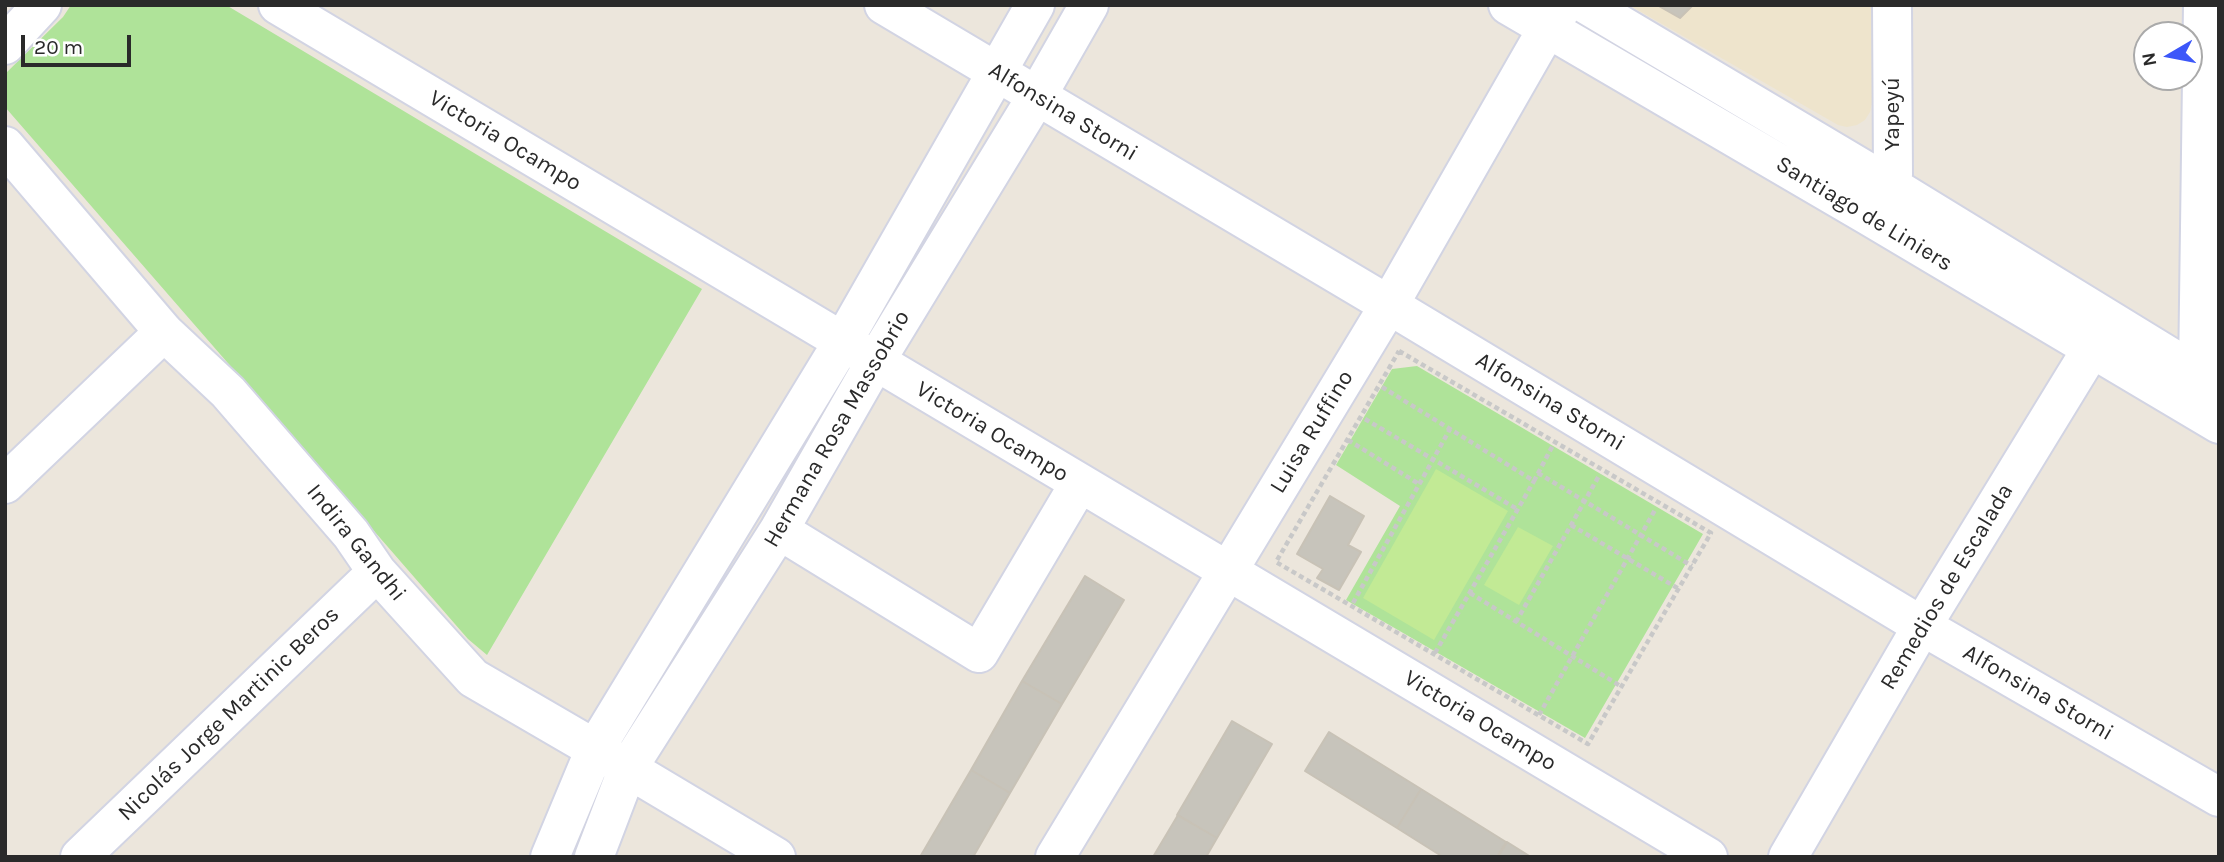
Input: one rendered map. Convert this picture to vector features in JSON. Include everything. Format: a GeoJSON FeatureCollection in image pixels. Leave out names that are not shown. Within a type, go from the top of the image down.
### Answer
{"type":"FeatureCollection","features":[{"type":"Feature","properties":{"kind":"street"},"geometry":{"type":"LineString","coordinates":[[5,46],[42,5]]}},
{"type":"Feature","properties":{"kind":"street","name":"Victoria Ocampo"},"geometry":{"type":"LineString","coordinates":[[278,5],[1708,857]]}},
{"type":"Feature","properties":{"kind":"street","name":"Alfonsina Storni"},"geometry":{"type":"LineString","coordinates":[[884,5],[1922,626],[2219,797]]}},
{"type":"Feature","properties":{"kind":"street","name":"Hermana Rosa Massobrio"},"geometry":{"type":"LineString","coordinates":[[550,857],[595,749],[842,343],[1035,5]]}},
{"type":"Feature","properties":{"kind":"street","name":"Hermana Rosa Massobrio"},"geometry":{"type":"LineString","coordinates":[[594,857],[628,768],[779,530],[875,362],[1037,96],[1089,5]]}},
{"type":"Feature","properties":{"kind":"street","name":"Santiago de Liniers"},"geometry":{"type":"LineString","coordinates":[[1508,5],[1555,17],[1878,200],[2100,334],[2204,384],[2219,424]]}},
{"type":"Feature","properties":{"kind":"street","name":"Santiago de Liniers"},"geometry":{"type":"LineString","coordinates":[[1587,5],[1878,200]]}},
{"type":"Feature","properties":{"kind":"street","name":"Yapeyú"},"geometry":{"type":"LineString","coordinates":[[1878,200],[1892,175],[1892,5]]}},
{"type":"Feature","properties":{"kind":"street"},"geometry":{"type":"LineString","coordinates":[[2203,5],[2204,384]]}},
{"type":"Feature","properties":{"kind":"street","name":"Luisa Ruffino"},"geometry":{"type":"LineString","coordinates":[[1055,857],[1388,305],[1555,17]]}},
{"type":"Feature","properties":{"kind":"street","name":"Indira Gandhi"},"geometry":{"type":"LineString","coordinates":[[5,146],[164,332],[228,392],[351,534],[377,572],[473,678],[776,857]]}},
{"type":"Feature","properties":{"kind":"street"},"geometry":{"type":"LineString","coordinates":[[5,484],[164,332]]}},
{"type":"Feature","properties":{"kind":"street","name":"Remedios de Escalada"},"geometry":{"type":"LineString","coordinates":[[1788,857],[1922,626],[2100,334]]}},
{"type":"Feature","properties":{"kind":"street"},"geometry":{"type":"LineString","coordinates":[[779,530],[979,653],[1079,484]]}},
{"type":"Feature","properties":{"kind":"street","name":"Nicolás Jorge Martinic Beros"},"geometry":{"type":"LineString","coordinates":[[80,857],[377,572]]}},
{"type":"Feature","properties":{"kind":"path"},"geometry":{"type":"LineString","coordinates":[[1399,351],[1711,533],[1588,744],[1276,562],[1361,416],[1399,351]]}},
{"type":"Feature","properties":{"kind":"path"},"geometry":{"type":"LineString","coordinates":[[1379,386],[1534,481]]}},
{"type":"Feature","properties":{"kind":"path"},"geometry":{"type":"LineString","coordinates":[[1361,416],[1517,509]]}},
{"type":"Feature","properties":{"kind":"path"},"geometry":{"type":"LineString","coordinates":[[1351,606],[1450,429]]}},
{"type":"Feature","properties":{"kind":"path"},"geometry":{"type":"LineString","coordinates":[[1347,440],[1419,484]]}},
{"type":"Feature","properties":{"kind":"path"},"geometry":{"type":"LineString","coordinates":[[1434,655],[1555,441]]}},
{"type":"Feature","properties":{"kind":"path"},"geometry":{"type":"LineString","coordinates":[[1516,622],[1603,469]]}},
{"type":"Feature","properties":{"kind":"path"},"geometry":{"type":"LineString","coordinates":[[1538,473],[1692,566]]}},
{"type":"Feature","properties":{"kind":"path"},"geometry":{"type":"LineString","coordinates":[[1539,715],[1659,503]]}},
{"type":"Feature","properties":{"kind":"path"},"geometry":{"type":"LineString","coordinates":[[1571,525],[1679,589]]}},
{"type":"Feature","properties":{"kind":"path"},"geometry":{"type":"LineString","coordinates":[[1469,593],[1622,687]]}},
{"type":"Feature","properties":{"kind":"shaded area"},"geometry":{"type":"Polygon","coordinates":[[[1629,5],[1873,5],[1870,112],[1865,120],[1857,125],[1838,125],[1629,5]]]}},
{"type":"Feature","properties":{"kind":"green space"},"geometry":{"type":"Polygon","coordinates":[[[71,5],[226,5],[702,289],[487,655],[468,639],[5,107],[5,74],[63,17],[71,5]]]}},
{"type":"Feature","properties":{"kind":"green space"},"geometry":{"type":"Polygon","coordinates":[[[1417,366],[1703,534],[1585,738],[1346,600],[1400,506],[1336,465],[1392,369],[1417,366]]]}},
{"type":"Feature","properties":{"kind":"green space"},"geometry":{"type":"Polygon","coordinates":[[[1436,469],[1508,511],[1434,640],[1363,598],[1436,469]]]}},
{"type":"Feature","properties":{"kind":"green space"},"geometry":{"type":"Polygon","coordinates":[[[1518,527],[1553,546],[1519,605],[1484,585],[1518,527]]]}},
{"type":"Feature","properties":{"kind":"building"},"geometry":{"type":"Polygon","coordinates":[[[1657,5],[1693,5],[1680,18],[1657,5]]]}},
{"type":"Feature","properties":{"kind":"building"},"geometry":{"type":"Polygon","coordinates":[[[1330,496],[1364,516],[1348,545],[1361,552],[1339,590],[1317,578],[1323,569],[1297,554],[1330,496]]]}},
{"type":"Feature","properties":{"kind":"building"},"geometry":{"type":"Polygon","coordinates":[[[1085,576],[1124,600],[1062,704],[1022,681],[1085,576]]]}},
{"type":"Feature","properties":{"kind":"building"},"geometry":{"type":"Polygon","coordinates":[[[1022,681],[1062,704],[1010,793],[971,770],[1022,681]]]}},
{"type":"Feature","properties":{"kind":"building"},"geometry":{"type":"Polygon","coordinates":[[[1232,721],[1272,744],[1217,838],[1177,815],[1232,721]]]}},
{"type":"Feature","properties":{"kind":"building"},"geometry":{"type":"Polygon","coordinates":[[[1329,732],[1421,789],[1397,828],[1305,771],[1329,732]]]}},
{"type":"Feature","properties":{"kind":"building"},"geometry":{"type":"Polygon","coordinates":[[[971,770],[1010,793],[973,857],[920,857],[971,770]]]}},
{"type":"Feature","properties":{"kind":"building"},"geometry":{"type":"Polygon","coordinates":[[[1421,789],[1506,842],[1497,857],[1443,857],[1397,828],[1421,789]]]}},
{"type":"Feature","properties":{"kind":"building"},"geometry":{"type":"Polygon","coordinates":[[[1178,815],[1217,838],[1206,857],[1153,857],[1178,815]]]}},
{"type":"Feature","properties":{"kind":"building"},"geometry":{"type":"Polygon","coordinates":[[[1507,842],[1531,857],[1498,857],[1507,842]]]}}]}
